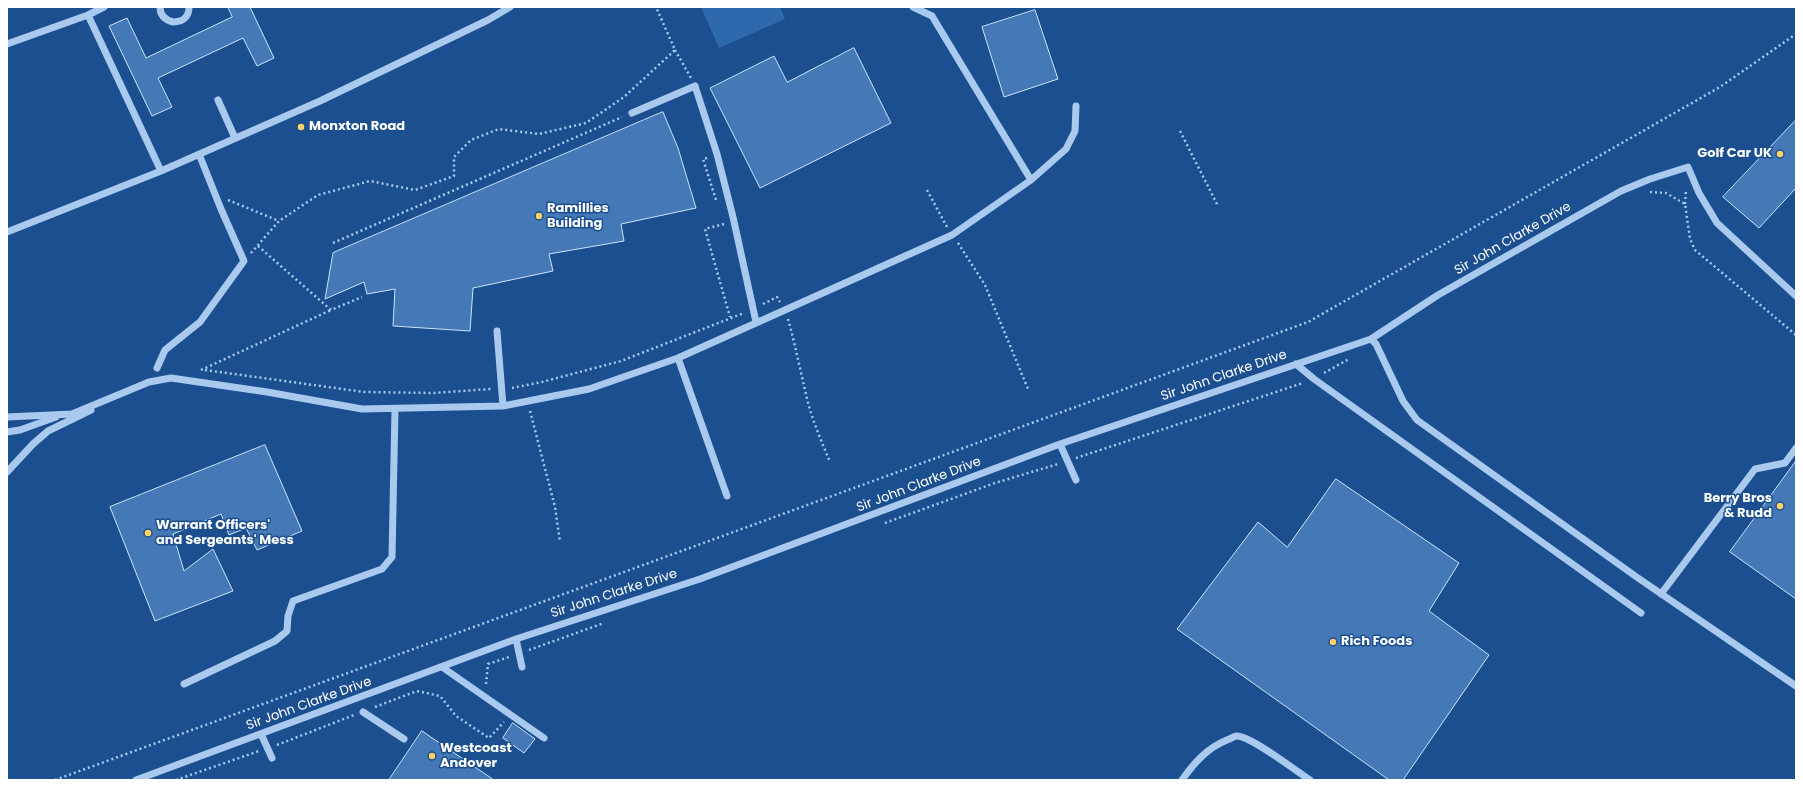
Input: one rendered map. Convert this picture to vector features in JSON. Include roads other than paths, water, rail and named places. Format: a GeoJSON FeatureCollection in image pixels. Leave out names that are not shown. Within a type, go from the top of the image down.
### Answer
{"type":"FeatureCollection","features":[{"type":"Feature","properties":{"kind":"street"},"geometry":{"type":"LineString","coordinates":[[7,44],[88,15],[104,7]]}},
{"type":"Feature","properties":{"kind":"street"},"geometry":{"type":"LineString","coordinates":[[160,7],[161,14],[164,18],[173,22],[184,20],[188,14],[189,7]]}},
{"type":"Feature","properties":{"kind":"street"},"geometry":{"type":"LineString","coordinates":[[7,232],[161,171],[320,101],[488,20],[510,7]]}},
{"type":"Feature","properties":{"kind":"street"},"geometry":{"type":"LineString","coordinates":[[913,7],[932,16],[1031,180]]}},
{"type":"Feature","properties":{"kind":"street"},"geometry":{"type":"LineString","coordinates":[[88,15],[161,171]]}},
{"type":"Feature","properties":{"kind":"street"},"geometry":{"type":"LineString","coordinates":[[632,113],[695,86],[717,154],[733,217],[756,322]]}},
{"type":"Feature","properties":{"kind":"street"},"geometry":{"type":"LineString","coordinates":[[218,100],[235,138]]}},
{"type":"Feature","properties":{"kind":"street"},"geometry":{"type":"LineString","coordinates":[[7,417],[72,414],[149,382],[171,378],[362,409],[503,406],[528,402],[589,388],[678,358],[952,235],[1031,180],[1066,149],[1075,131],[1076,106]]}},
{"type":"Feature","properties":{"kind":"street"},"geometry":{"type":"LineString","coordinates":[[157,368],[165,350],[200,322],[244,261],[199,154]]}},
{"type":"Feature","properties":{"kind":"street","name":"Sir John Clarke Drive"},"geometry":{"type":"LineString","coordinates":[[136,780],[516,639],[700,579],[1060,444],[1296,364],[1373,342],[1438,295],[1621,191],[1650,179],[1688,167],[1699,193],[1717,223],[1796,296]]}},
{"type":"Feature","properties":{"kind":"street"},"geometry":{"type":"LineString","coordinates":[[496,331],[503,406]]}},
{"type":"Feature","properties":{"kind":"street"},"geometry":{"type":"LineString","coordinates":[[1373,342],[1403,401],[1417,420],[1661,594],[1796,686]]}},
{"type":"Feature","properties":{"kind":"street"},"geometry":{"type":"LineString","coordinates":[[678,358],[727,496]]}},
{"type":"Feature","properties":{"kind":"street"},"geometry":{"type":"LineString","coordinates":[[1296,364],[1314,379],[1641,613]]}},
{"type":"Feature","properties":{"kind":"street"},"geometry":{"type":"LineString","coordinates":[[7,472],[33,444],[48,431],[134,388]]}},
{"type":"Feature","properties":{"kind":"street"},"geometry":{"type":"LineString","coordinates":[[184,684],[275,641],[287,631],[288,616],[293,601],[382,569],[392,557],[395,408]]}},
{"type":"Feature","properties":{"kind":"street"},"geometry":{"type":"LineString","coordinates":[[7,432],[20,430],[62,414]]}},
{"type":"Feature","properties":{"kind":"street"},"geometry":{"type":"LineString","coordinates":[[1060,444],[1076,480]]}},
{"type":"Feature","properties":{"kind":"street"},"geometry":{"type":"LineString","coordinates":[[1661,594],[1755,469],[1785,463],[1796,448]]}},
{"type":"Feature","properties":{"kind":"street"},"geometry":{"type":"LineString","coordinates":[[516,639],[522,667]]}},
{"type":"Feature","properties":{"kind":"street"},"geometry":{"type":"LineString","coordinates":[[442,667],[544,738]]}},
{"type":"Feature","properties":{"kind":"street"},"geometry":{"type":"LineString","coordinates":[[363,712],[404,739]]}},
{"type":"Feature","properties":{"kind":"street"},"geometry":{"type":"LineString","coordinates":[[261,734],[272,758]]}},
{"type":"Feature","properties":{"kind":"street"},"geometry":{"type":"LineString","coordinates":[[1182,780],[1192,766],[1207,751],[1216,744],[1236,736],[1249,739],[1310,780]]}},
{"type":"Feature","properties":{"kind":"place","name":"Monxton Road"},"geometry":{"type":"Point","coordinates":[301,127]}},
{"type":"Feature","properties":{"kind":"place","name":"Golf Car UK"},"geometry":{"type":"Point","coordinates":[1780,154]}},
{"type":"Feature","properties":{"kind":"place","name":"Ramillies Building"},"geometry":{"type":"Point","coordinates":[539,216]}},
{"type":"Feature","properties":{"kind":"place","name":"Berry Bros & Rudd"},"geometry":{"type":"Point","coordinates":[1780,506]}},
{"type":"Feature","properties":{"kind":"place","name":"Warrant Officers' and Sergeants' Mess"},"geometry":{"type":"Point","coordinates":[148,533]}},
{"type":"Feature","properties":{"kind":"place","name":"Rich Foods"},"geometry":{"type":"Point","coordinates":[1333,642]}},
{"type":"Feature","properties":{"kind":"place","name":"Westcoast Andover"},"geometry":{"type":"Point","coordinates":[432,756]}}]}
